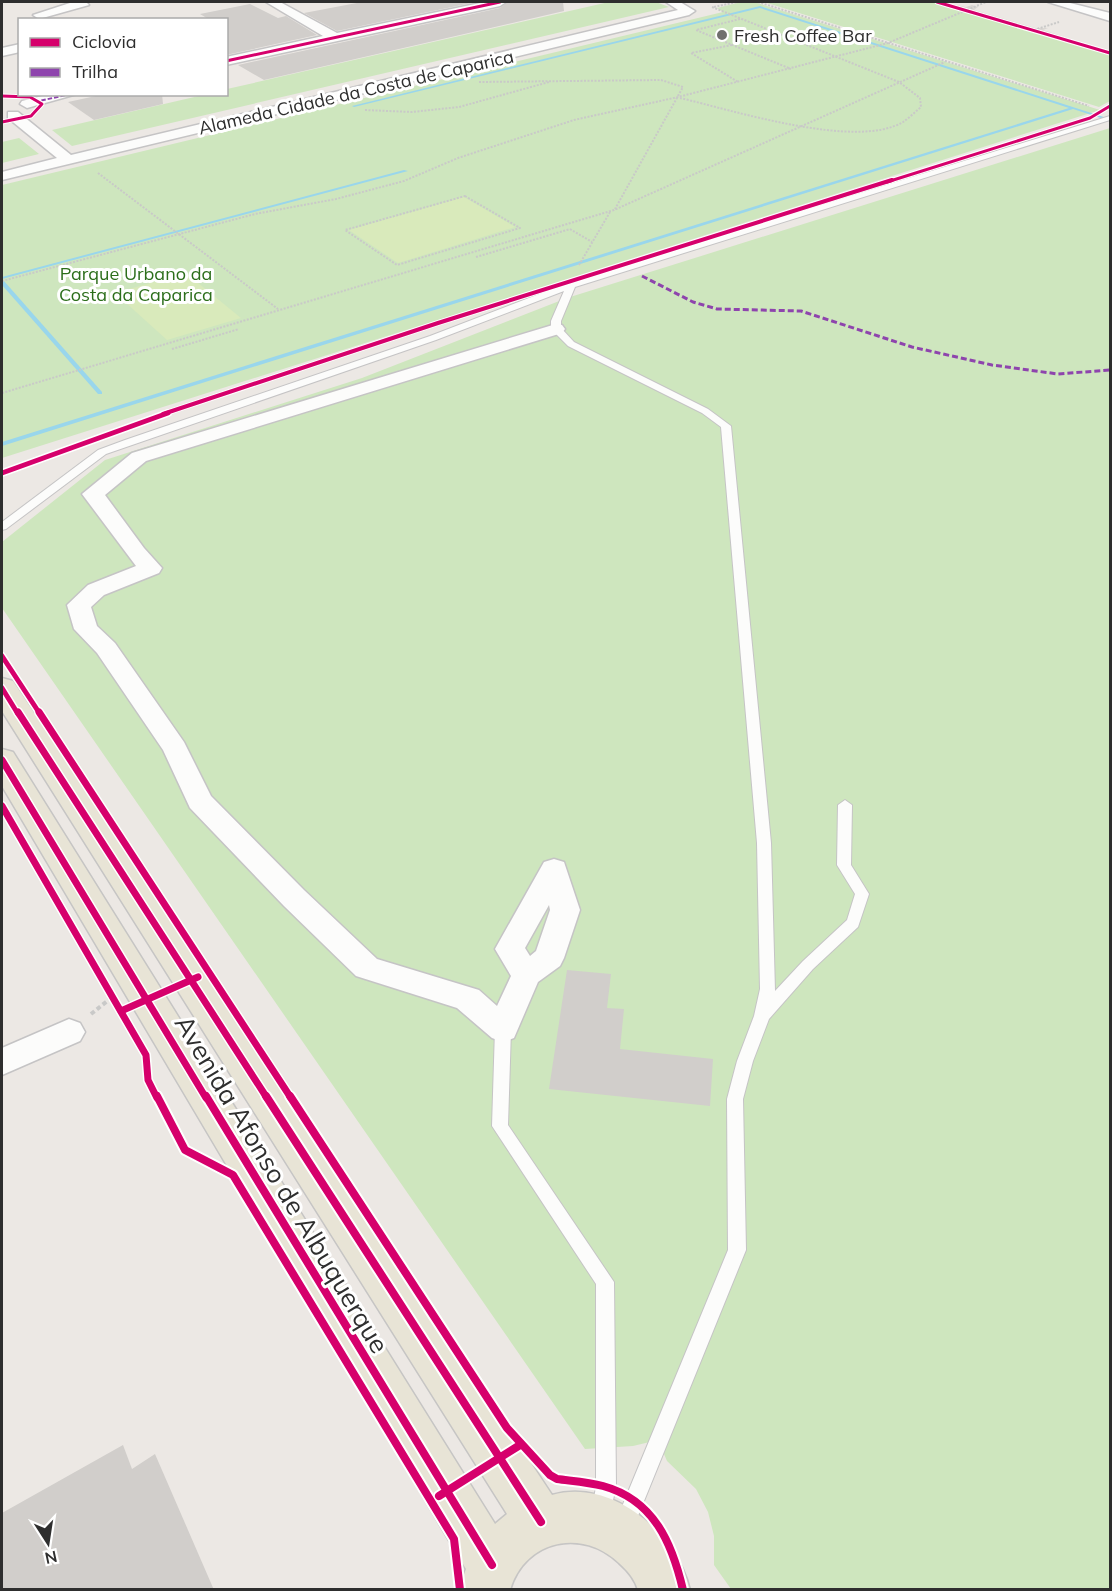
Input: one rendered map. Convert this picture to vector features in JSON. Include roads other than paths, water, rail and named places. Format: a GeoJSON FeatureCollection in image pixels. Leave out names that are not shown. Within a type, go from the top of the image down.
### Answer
{"type":"FeatureCollection","features":[{"type":"Feature","properties":{"kind":"main road","name":"Avenida Afonso de Albuquerque"},"geometry":{"type":"LineString","coordinates":[[2,688],[541,1522]]}},
{"type":"Feature","properties":{"kind":"main road","name":"Avenida Afonso de Albuquerque"},"geometry":{"type":"LineString","coordinates":[[2,760],[134,1005],[216,1117],[488,1577],[513,1539],[541,1522],[570,1516],[611,1526]]}},
{"type":"Feature","properties":{"kind":"main road"},"geometry":{"type":"LineString","coordinates":[[611,1526],[646,1553],[664,1590]]}},
{"type":"Feature","properties":{"kind":"street"},"geometry":{"type":"LineString","coordinates":[[39,15],[83,5],[79,2]]}},
{"type":"Feature","properties":{"kind":"street"},"geometry":{"type":"LineString","coordinates":[[272,2],[334,37]]}},
{"type":"Feature","properties":{"kind":"street"},"geometry":{"type":"LineString","coordinates":[[228,61],[500,2]]}},
{"type":"Feature","properties":{"kind":"street","name":"Alameda Cidade da Costa de Caparica"},"geometry":{"type":"LineString","coordinates":[[2,176],[687,13],[688,8],[672,2]]}},
{"type":"Feature","properties":{"kind":"street"},"geometry":{"type":"LineString","coordinates":[[1054,2],[1110,17]]}},
{"type":"Feature","properties":{"kind":"street"},"geometry":{"type":"LineString","coordinates":[[2,52],[18,48]]}},
{"type":"Feature","properties":{"kind":"street"},"geometry":{"type":"LineString","coordinates":[[2,101],[27,104],[61,96]]}},
{"type":"Feature","properties":{"kind":"street"},"geometry":{"type":"LineString","coordinates":[[7,116],[26,110],[27,104]]}},
{"type":"Feature","properties":{"kind":"street"},"geometry":{"type":"LineString","coordinates":[[7,116],[74,159]]}},
{"type":"Feature","properties":{"kind":"street"},"geometry":{"type":"LineString","coordinates":[[554,869],[565,910],[549,958],[526,975],[503,1029],[468,999],[367,968],[294,898],[200,801],[175,748],[106,648],[86,629],[79,605],[96,590],[151,568],[136,553],[93,494],[138,458],[556,329]]}},
{"type":"Feature","properties":{"kind":"street"},"geometry":{"type":"LineString","coordinates":[[2,1062],[69,1032]]}},
{"type":"Feature","properties":{"kind":"lane"},"geometry":{"type":"LineString","coordinates":[[2,526],[102,452],[433,338],[571,285],[1110,118]]}},
{"type":"Feature","properties":{"kind":"lane"},"geometry":{"type":"LineString","coordinates":[[571,285],[556,321],[556,329],[571,344],[705,411],[726,426],[764,843],[768,989],[762,1016],[747,1053],[735,1099],[737,1250],[611,1526]]}},
{"type":"Feature","properties":{"kind":"lane"},"geometry":{"type":"LineString","coordinates":[[762,1016],[808,965],[853,923],[862,894],[844,865],[845,805]]}},
{"type":"Feature","properties":{"kind":"lane"},"geometry":{"type":"LineString","coordinates":[[503,1029],[500,1126],[605,1282],[606,1487],[611,1526]]}},
{"type":"Feature","properties":{"kind":"waterway"},"geometry":{"type":"LineString","coordinates":[[354,106],[760,7],[1073,108]]}},
{"type":"Feature","properties":{"kind":"waterway"},"geometry":{"type":"LineString","coordinates":[[2,444],[1073,108]]}},
{"type":"Feature","properties":{"kind":"waterway"},"geometry":{"type":"LineString","coordinates":[[1073,108],[1110,120]]}},
{"type":"Feature","properties":{"kind":"waterway"},"geometry":{"type":"LineString","coordinates":[[2,278],[406,171]]}},
{"type":"Feature","properties":{"kind":"waterway"},"geometry":{"type":"LineString","coordinates":[[2,282],[100,393]]}},
{"type":"Feature","properties":{"kind":"place","name":"Fresh Coffee Bar"},"geometry":{"type":"Point","coordinates":[722,35]}},
{"type":"Feature","properties":{"kind":"park label","name":"Parque Urbano da Costa da Caparica"},"geometry":{"type":"Point","coordinates":[136,283]}}]}
